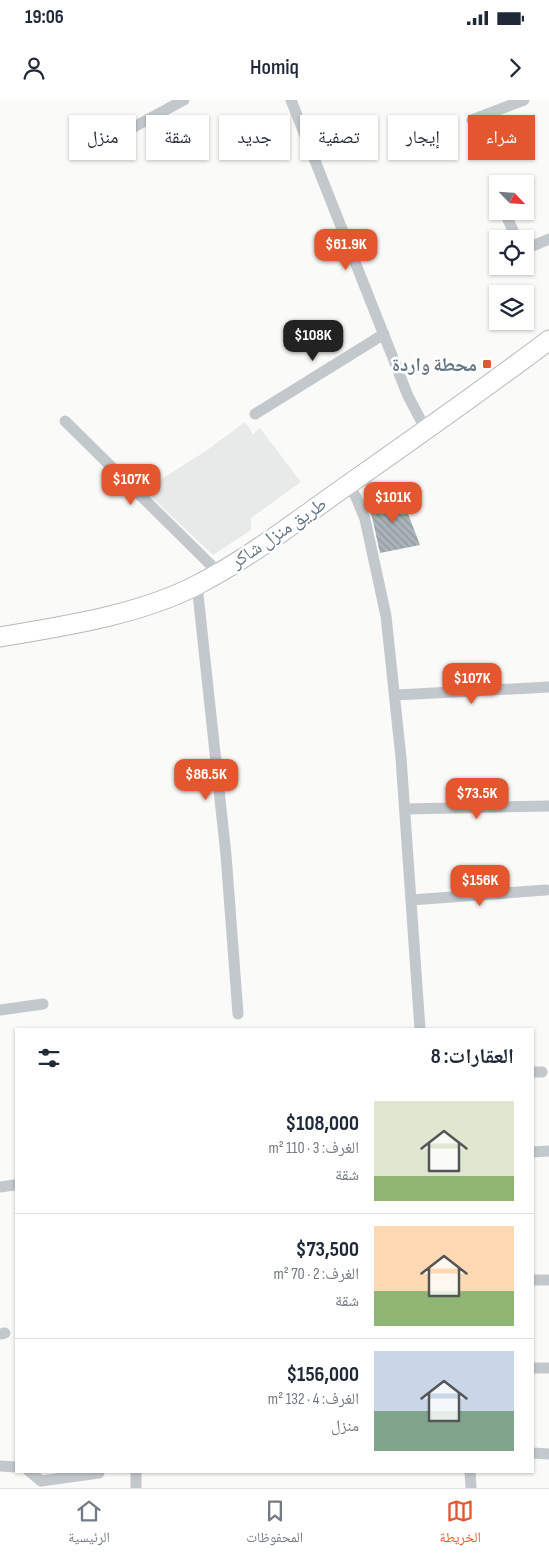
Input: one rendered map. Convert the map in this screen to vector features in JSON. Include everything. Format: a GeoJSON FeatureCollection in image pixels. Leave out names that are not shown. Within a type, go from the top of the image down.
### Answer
{"type":"FeatureCollection","features":[{"type":"Feature","properties":{"kind":"main road","name":"طريق منزل شاكر"},"geometry":{"type":"LineString","coordinates":[[0,637],[121,612],[197,585],[272,539],[549,340]]}},
{"type":"Feature","properties":{"kind":"street"},"geometry":{"type":"LineString","coordinates":[[136,126],[184,100]]}},
{"type":"Feature","properties":{"kind":"street"},"geometry":{"type":"LineString","coordinates":[[291,100],[408,396],[426,430]]}},
{"type":"Feature","properties":{"kind":"street"},"geometry":{"type":"LineString","coordinates":[[485,115],[524,100]]}},
{"type":"Feature","properties":{"kind":"street"},"geometry":{"type":"LineString","coordinates":[[534,245],[549,239]]}},
{"type":"Feature","properties":{"kind":"street"},"geometry":{"type":"LineString","coordinates":[[255,414],[384,334]]}},
{"type":"Feature","properties":{"kind":"street"},"geometry":{"type":"LineString","coordinates":[[65,420],[218,572]]}},
{"type":"Feature","properties":{"kind":"street"},"geometry":{"type":"LineString","coordinates":[[348,485],[356,497],[365,519],[386,616],[396,695],[420,1028]]}},
{"type":"Feature","properties":{"kind":"street"},"geometry":{"type":"LineString","coordinates":[[197,585],[226,855],[238,1014]]}},
{"type":"Feature","properties":{"kind":"street"},"geometry":{"type":"LineString","coordinates":[[396,695],[549,687]]}},
{"type":"Feature","properties":{"kind":"street"},"geometry":{"type":"LineString","coordinates":[[405,809],[549,806]]}},
{"type":"Feature","properties":{"kind":"street"},"geometry":{"type":"LineString","coordinates":[[411,900],[546,890]]}},
{"type":"Feature","properties":{"kind":"street"},"geometry":{"type":"LineString","coordinates":[[0,1010],[43,1004]]}},
{"type":"Feature","properties":{"kind":"street"},"geometry":{"type":"LineString","coordinates":[[534,1152],[549,1151]]}},
{"type":"Feature","properties":{"kind":"street"},"geometry":{"type":"LineString","coordinates":[[0,1187],[14,1185]]}},
{"type":"Feature","properties":{"kind":"street"},"geometry":{"type":"LineString","coordinates":[[534,1280],[549,1280]]}},
{"type":"Feature","properties":{"kind":"street"},"geometry":{"type":"LineString","coordinates":[[534,1368],[549,1368]]}},
{"type":"Feature","properties":{"kind":"street"},"geometry":{"type":"LineString","coordinates":[[534,1453],[549,1454]]}},
{"type":"Feature","properties":{"kind":"street"},"geometry":{"type":"LineString","coordinates":[[0,1466],[15,1466]]}},
{"type":"Feature","properties":{"kind":"street"},"geometry":{"type":"LineString","coordinates":[[31,1473],[41,1481],[99,1473]]}},
{"type":"Feature","properties":{"kind":"street"},"geometry":{"type":"LineString","coordinates":[[136,1473],[136,1488]]}},
{"type":"Feature","properties":{"kind":"street"},"geometry":{"type":"LineString","coordinates":[[470,1473],[471,1488]]}},
{"type":"Feature","properties":{"kind":"shaded area"},"geometry":{"type":"Polygon","coordinates":[[[245,422],[253,434],[260,428],[301,482],[251,518],[251,530],[213,555],[144,490],[206,451],[245,422]]]}},
{"type":"Feature","properties":{"kind":"building"},"geometry":{"type":"Polygon","coordinates":[[[398,488],[420,545],[380,553],[372,517],[367,505],[390,502],[388,493],[398,488]]]}},
{"type":"Feature","properties":{"kind":"place","name":"محطة واردة"},"geometry":{"type":"Point","coordinates":[487,364]}}]}
